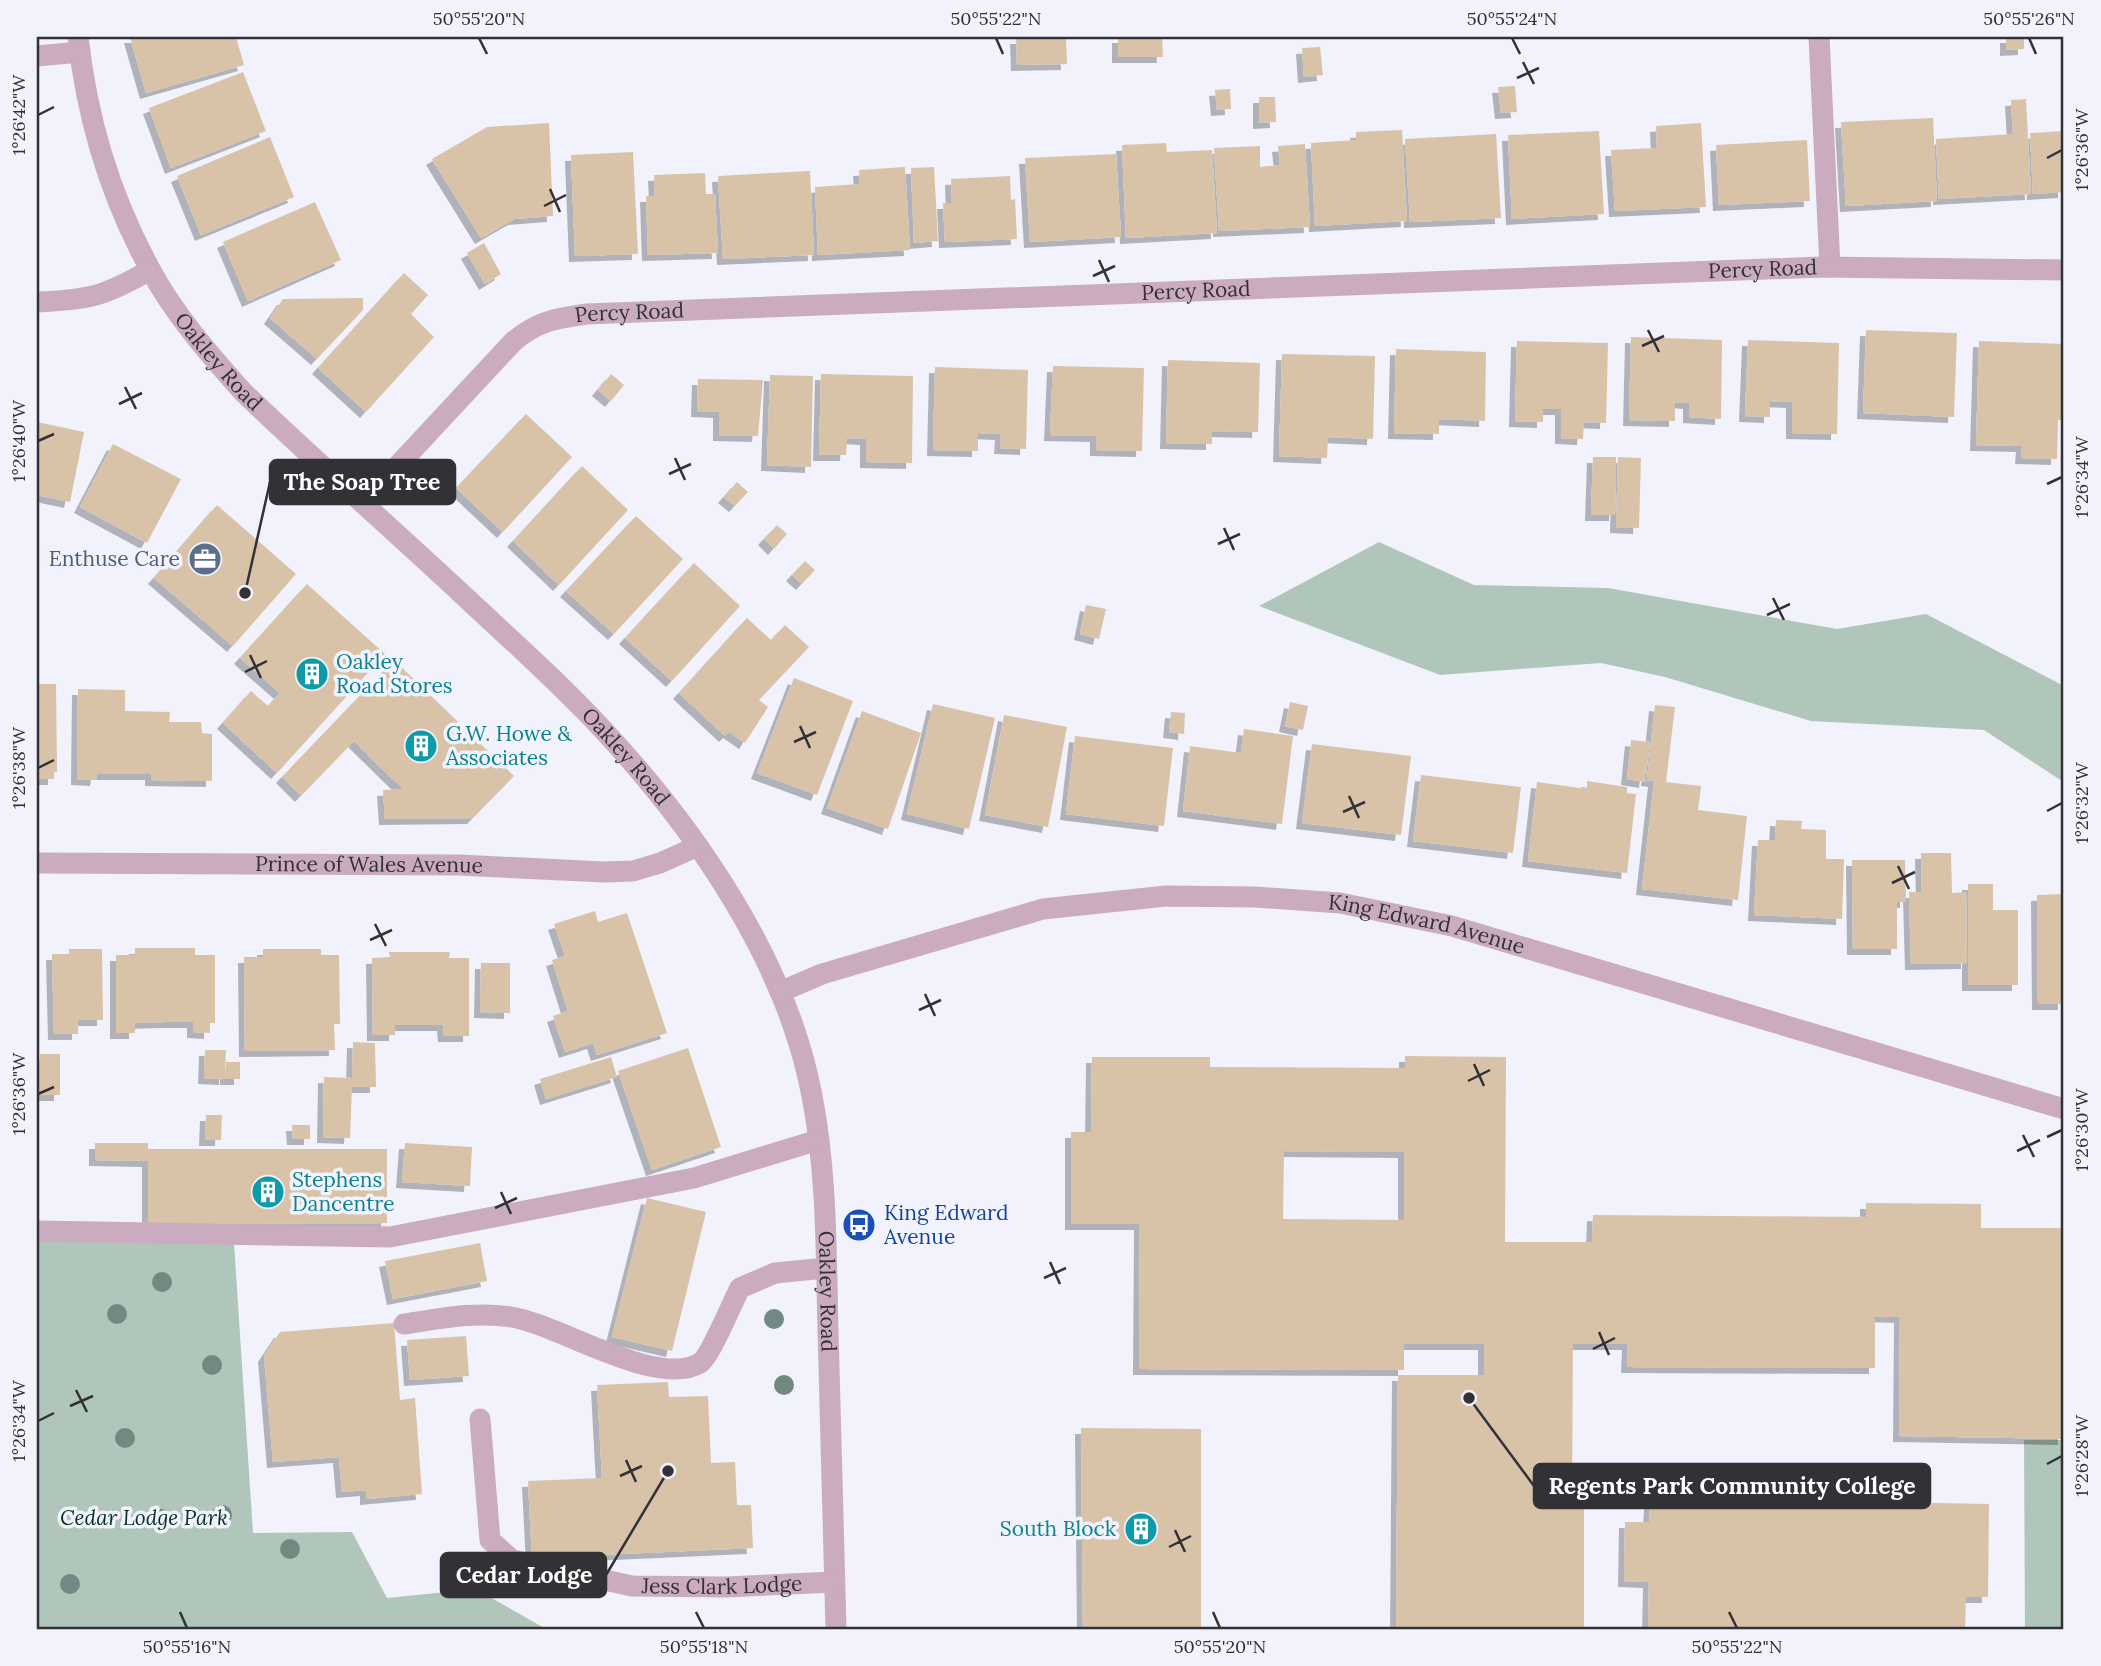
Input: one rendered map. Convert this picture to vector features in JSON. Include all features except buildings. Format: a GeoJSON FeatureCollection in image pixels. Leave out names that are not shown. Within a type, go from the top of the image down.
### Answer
{"type":"FeatureCollection","features":[{"type":"Feature","properties":{"kind":"street"},"geometry":{"type":"LineString","coordinates":[[1819,37],[1829,267]]}},
{"type":"Feature","properties":{"kind":"street"},"geometry":{"type":"LineString","coordinates":[[37,56],[79,44]]}},
{"type":"Feature","properties":{"kind":"street","name":"Oakley Road"},"geometry":{"type":"LineString","coordinates":[[79,44],[84,87],[111,185],[150,270],[210,354],[243,391],[526,653],[605,731],[698,846],[729,893],[780,992],[799,1043],[812,1096],[823,1177],[836,1629]]}},
{"type":"Feature","properties":{"kind":"street","name":"Percy Road"},"geometry":{"type":"LineString","coordinates":[[363,503],[513,342],[529,328],[564,317],[1829,267],[2064,270]]}},
{"type":"Feature","properties":{"kind":"street"},"geometry":{"type":"LineString","coordinates":[[37,302],[75,301],[103,295],[150,270]]}},
{"type":"Feature","properties":{"kind":"street","name":"Prince of Wales Avenue"},"geometry":{"type":"LineString","coordinates":[[37,863],[459,865],[604,872],[633,871],[660,863],[698,846]]}},
{"type":"Feature","properties":{"kind":"street","name":"King Edward Avenue"},"geometry":{"type":"LineString","coordinates":[[780,992],[821,974],[1043,909],[1166,896],[1255,897],[1340,903],[1452,926],[2064,1109]]}},
{"type":"Feature","properties":{"kind":"street"},"geometry":{"type":"LineString","coordinates":[[37,1231],[390,1237],[694,1178],[818,1140]]}},
{"type":"Feature","properties":{"kind":"street"},"geometry":{"type":"LineString","coordinates":[[404,1324],[472,1315],[513,1317],[655,1368],[682,1370],[700,1363],[710,1354],[720,1326],[740,1288],[775,1273],[826,1268]]}},
{"type":"Feature","properties":{"kind":"street","name":"Jess Clark Lodge"},"geometry":{"type":"LineString","coordinates":[[480,1419],[490,1540],[512,1560],[632,1586],[726,1587],[834,1582]]}},
{"type":"Feature","properties":{"kind":"green space"},"geometry":{"type":"Polygon","coordinates":[[[1379,542],[1474,585],[1608,588],[1837,629],[1926,614],[2064,686],[2064,781],[1984,730],[1811,721],[1665,677],[1601,663],[1440,675],[1259,606],[1379,542]]]}},
{"type":"Feature","properties":{"kind":"green space","name":"Cedar Lodge Park"},"geometry":{"type":"Polygon","coordinates":[[[37,1240],[234,1243],[253,1533],[352,1532],[387,1598],[476,1589],[546,1629],[37,1629],[37,1240]]]}},
{"type":"Feature","properties":{"kind":"green space"},"geometry":{"type":"Polygon","coordinates":[[[2024,1440],[2064,1440],[2064,1629],[2025,1629],[2024,1440]]]}},
{"type":"Feature","properties":{"kind":"place","name":"Enthuse Care"},"geometry":{"type":"Point","coordinates":[205,559]}},
{"type":"Feature","properties":{"kind":"place","name":"The Soap Tree"},"geometry":{"type":"Point","coordinates":[245,593]}},
{"type":"Feature","properties":{"kind":"place","name":"Oakley Road Stores"},"geometry":{"type":"Point","coordinates":[312,674]}},
{"type":"Feature","properties":{"kind":"place","name":"G.W. Howe & Associates"},"geometry":{"type":"Point","coordinates":[421,746]}},
{"type":"Feature","properties":{"kind":"place","name":"Stephens Dancentre"},"geometry":{"type":"Point","coordinates":[268,1192]}},
{"type":"Feature","properties":{"kind":"place","name":"King Edward Avenue"},"geometry":{"type":"Point","coordinates":[859,1225]}},
{"type":"Feature","properties":{"kind":"place","name":"Regents Park Community College"},"geometry":{"type":"Point","coordinates":[1469,1398]}},
{"type":"Feature","properties":{"kind":"place","name":"Cedar Lodge"},"geometry":{"type":"Point","coordinates":[668,1471]}},
{"type":"Feature","properties":{"kind":"place","name":"South Block"},"geometry":{"type":"Point","coordinates":[1141,1529]}}]}
